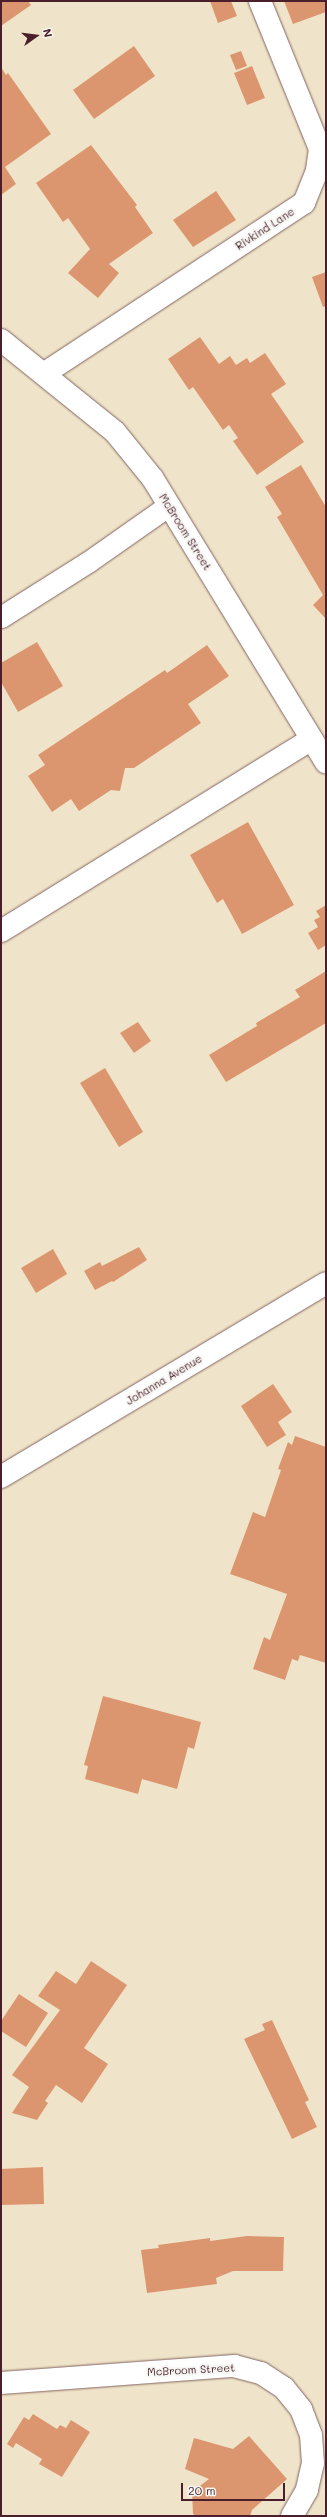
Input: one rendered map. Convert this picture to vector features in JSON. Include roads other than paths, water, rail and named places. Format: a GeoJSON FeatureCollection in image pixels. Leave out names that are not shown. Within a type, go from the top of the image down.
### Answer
{"type":"FeatureCollection","features":[{"type":"Feature","properties":{"kind":"street","name":"Rivkind Lane"},"geometry":{"type":"LineString","coordinates":[[45,374],[304,203],[317,170],[320,149],[260,1]]}},
{"type":"Feature","properties":{"kind":"street","name":"McBroom Street"},"geometry":{"type":"LineString","coordinates":[[1,340],[115,432],[153,479],[326,762]]}},
{"type":"Feature","properties":{"kind":"street"},"geometry":{"type":"LineString","coordinates":[[1,931],[312,739]]}},
{"type":"Feature","properties":{"kind":"street","name":"Johanna Avenue"},"geometry":{"type":"LineString","coordinates":[[1,1477],[326,1283]]}},
{"type":"Feature","properties":{"kind":"street","name":"McBroom Street"},"geometry":{"type":"LineString","coordinates":[[1,2383],[234,2366],[261,2373],[284,2388],[301,2409],[311,2436],[313,2463],[307,2490],[292,2516]]}},
{"type":"Feature","properties":{"kind":"lane"},"geometry":{"type":"LineString","coordinates":[[1,617],[88,562],[169,505]]}}]}
